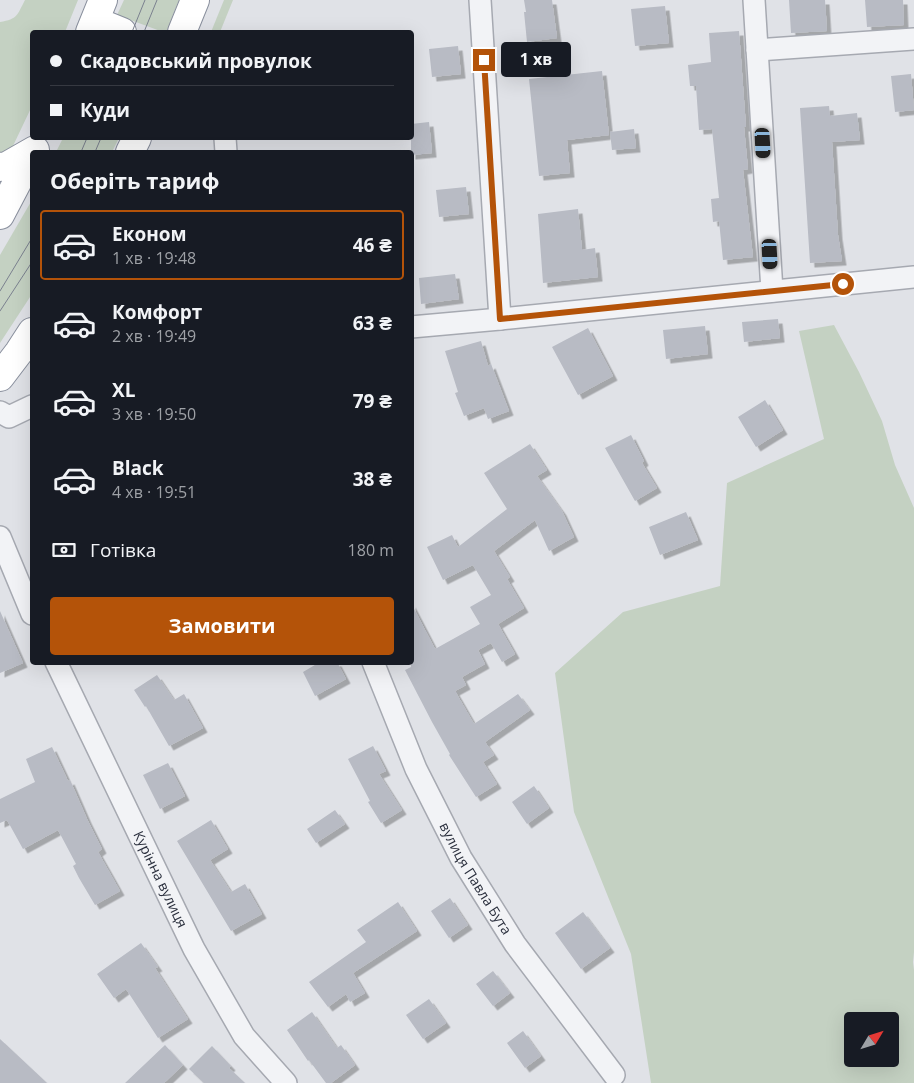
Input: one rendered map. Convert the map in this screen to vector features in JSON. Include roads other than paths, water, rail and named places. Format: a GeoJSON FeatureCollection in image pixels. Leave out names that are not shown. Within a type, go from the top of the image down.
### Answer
{"type":"FeatureCollection","features":[{"type":"Feature","properties":{"kind":"highway"},"geometry":{"type":"LineString","coordinates":[[183,30],[195,0]]}},
{"type":"Feature","properties":{"kind":"highway"},"geometry":{"type":"LineString","coordinates":[[96,18],[118,30]]}},
{"type":"Feature","properties":{"kind":"highway"},"geometry":{"type":"LineString","coordinates":[[0,167],[7,166],[30,152]]}},
{"type":"Feature","properties":{"kind":"highway"},"geometry":{"type":"LineString","coordinates":[[0,215],[30,158]]}},
{"type":"Feature","properties":{"kind":"highway"},"geometry":{"type":"LineString","coordinates":[[0,377],[20,352],[30,335]]}},
{"type":"Feature","properties":{"kind":"street"},"geometry":{"type":"LineString","coordinates":[[480,0],[500,319]]}},
{"type":"Feature","properties":{"kind":"street"},"geometry":{"type":"LineString","coordinates":[[754,0],[772,291]]}},
{"type":"Feature","properties":{"kind":"street"},"geometry":{"type":"LineString","coordinates":[[757,50],[914,39]]}},
{"type":"Feature","properties":{"kind":"street"},"geometry":{"type":"LineString","coordinates":[[414,327],[914,277]]}},
{"type":"Feature","properties":{"kind":"street"},"geometry":{"type":"LineString","coordinates":[[0,412],[9,417],[30,407]]}},
{"type":"Feature","properties":{"kind":"street"},"geometry":{"type":"LineString","coordinates":[[0,537],[30,609]]}},
{"type":"Feature","properties":{"kind":"street","name":"Курінна вулиця"},"geometry":{"type":"LineString","coordinates":[[57,665],[194,949],[244,1036],[286,1083]]}},
{"type":"Feature","properties":{"kind":"street","name":"вулиця Павла Бута"},"geometry":{"type":"LineString","coordinates":[[374,665],[416,769],[461,858],[515,944],[614,1075]]}},
{"type":"Feature","properties":{"kind":"tram line"},"geometry":{"type":"LineString","coordinates":[[133,30],[145,0]]}},
{"type":"Feature","properties":{"kind":"tram line"},"geometry":{"type":"LineString","coordinates":[[145,30],[157,0]]}},
{"type":"Feature","properties":{"kind":"tram line"},"geometry":{"type":"LineString","coordinates":[[82,150],[86,140]]}},
{"type":"Feature","properties":{"kind":"tram line"},"geometry":{"type":"LineString","coordinates":[[96,150],[100,140]]}},
{"type":"Feature","properties":{"kind":"tram line"},"geometry":{"type":"LineString","coordinates":[[0,291],[30,241]]}},
{"type":"Feature","properties":{"kind":"tram line"},"geometry":{"type":"LineString","coordinates":[[0,311],[30,265]]}}]}
